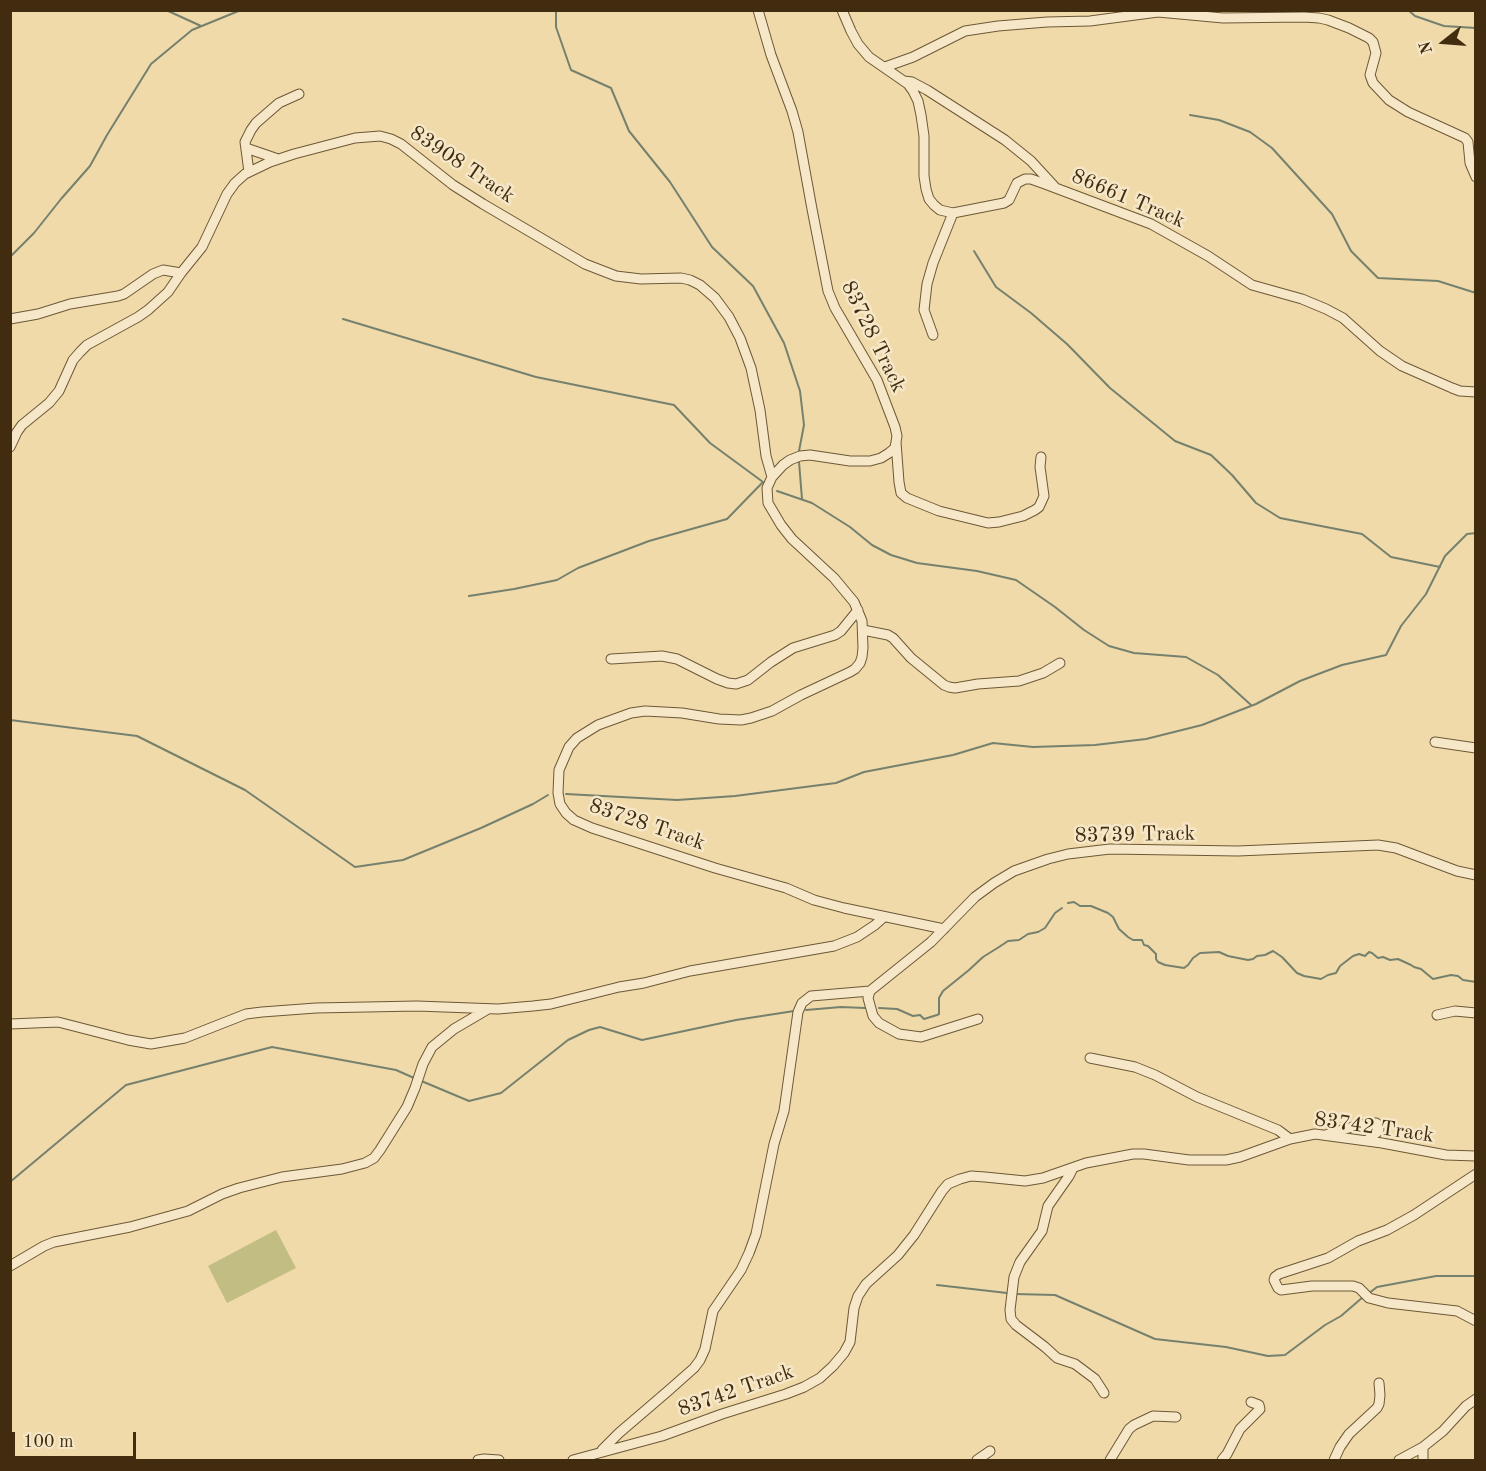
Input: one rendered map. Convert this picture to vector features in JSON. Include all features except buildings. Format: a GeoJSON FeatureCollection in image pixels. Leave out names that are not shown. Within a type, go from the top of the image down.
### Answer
{"type":"FeatureCollection","features":[{"type":"Feature","properties":{"kind":"street","name":"83728 Track"},"geometry":{"type":"LineString","coordinates":[[758,10],[765,39],[798,132],[828,291],[835,308],[877,380],[895,427],[901,493],[910,500],[939,511],[988,523],[1023,516],[1039,507],[1044,496],[1041,457]]}},
{"type":"Feature","properties":{"kind":"street"},"geometry":{"type":"LineString","coordinates":[[842,10],[858,45],[869,57],[902,80],[913,91],[921,115],[925,155],[924,176],[929,199],[940,210],[953,213],[927,284],[924,310],[933,335]]}},
{"type":"Feature","properties":{"kind":"street"},"geometry":{"type":"LineString","coordinates":[[885,67],[913,57],[973,29],[1047,22],[1090,21],[1158,12],[1222,18],[1319,18],[1336,23],[1373,42],[1375,60],[1370,75],[1373,83],[1389,100],[1408,112],[1466,138],[1470,163],[1476,177]]}},
{"type":"Feature","properties":{"kind":"street"},"geometry":{"type":"LineString","coordinates":[[902,80],[912,82],[927,90],[1005,140],[1031,161],[1055,188]]}},
{"type":"Feature","properties":{"kind":"street"},"geometry":{"type":"LineString","coordinates":[[249,172],[246,136],[256,123],[279,103],[299,94]]}},
{"type":"Feature","properties":{"kind":"street","name":"83908 Track"},"geometry":{"type":"LineString","coordinates":[[10,447],[22,425],[49,403],[59,391],[73,360],[87,345],[148,310],[168,292],[202,247],[227,194],[235,183],[249,172],[278,159],[355,138],[380,136],[401,144],[463,192],[585,264],[615,276],[641,279],[681,278],[700,285],[715,298],[729,317],[740,338],[751,368],[760,410],[766,456],[772,477]]}},
{"type":"Feature","properties":{"kind":"street"},"geometry":{"type":"LineString","coordinates":[[246,148],[278,159]]}},
{"type":"Feature","properties":{"kind":"street","name":"86661 Track"},"geometry":{"type":"LineString","coordinates":[[953,213],[1004,203],[1009,200],[1017,183],[1031,179],[1150,224],[1208,256],[1252,285],[1302,299],[1342,318],[1384,355],[1402,366],[1460,391],[1476,392]]}},
{"type":"Feature","properties":{"kind":"street"},"geometry":{"type":"LineString","coordinates":[[10,319],[118,296],[163,270],[181,273]]}},
{"type":"Feature","properties":{"kind":"street"},"geometry":{"type":"LineString","coordinates":[[772,477],[783,465],[800,456],[870,461],[889,453],[895,448],[896,442]]}},
{"type":"Feature","properties":{"kind":"street","name":"83728 Track"},"geometry":{"type":"LineString","coordinates":[[772,477],[767,488],[767,495],[768,503],[774,514],[792,539],[842,587],[858,610],[863,630],[860,663],[855,669],[761,716],[733,720],[645,711],[631,713],[598,725],[577,738],[569,747],[559,770],[560,804],[574,820],[592,828],[715,868],[786,888],[814,900],[944,929]]}},
{"type":"Feature","properties":{"kind":"street"},"geometry":{"type":"LineString","coordinates":[[611,659],[662,656],[677,659],[717,679],[736,684],[748,680],[793,648],[835,635],[858,610]]}},
{"type":"Feature","properties":{"kind":"street"},"geometry":{"type":"LineString","coordinates":[[863,630],[893,638],[917,664],[949,687],[1019,681],[1043,673],[1060,663]]}},
{"type":"Feature","properties":{"kind":"street"},"geometry":{"type":"LineString","coordinates":[[1435,742],[1476,748]]}},
{"type":"Feature","properties":{"kind":"street","name":"83739 Track"},"geometry":{"type":"LineString","coordinates":[[870,991],[925,947],[975,897],[994,883],[1014,871],[1048,859],[1089,851],[1110,849],[1238,851],[1378,845],[1396,848],[1457,871],[1476,875]]}},
{"type":"Feature","properties":{"kind":"street"},"geometry":{"type":"LineString","coordinates":[[10,1024],[58,1022],[151,1044],[185,1038],[246,1014],[262,1012],[315,1008],[394,1006],[489,1008],[551,1004],[705,968],[834,946],[858,937],[884,917]]}},
{"type":"Feature","properties":{"kind":"street"},"geometry":{"type":"LineString","coordinates":[[602,1451],[700,1360],[705,1350],[713,1311],[741,1270],[749,1253],[756,1234],[774,1144],[784,1111],[798,1012],[802,1003],[811,996],[870,991],[868,998],[873,1016],[879,1023],[899,1034],[921,1037],[978,1019]]}},
{"type":"Feature","properties":{"kind":"street"},"geometry":{"type":"LineString","coordinates":[[10,1266],[44,1245],[158,1219],[194,1208],[239,1188],[282,1177],[342,1169],[365,1163],[374,1158],[380,1150],[407,1107],[432,1047],[454,1029],[489,1008]]}},
{"type":"Feature","properties":{"kind":"street"},"geometry":{"type":"LineString","coordinates":[[1437,1015],[1455,1011],[1476,1013]]}},
{"type":"Feature","properties":{"kind":"street"},"geometry":{"type":"LineString","coordinates":[[1090,1058],[1135,1067],[1155,1075],[1197,1097],[1278,1130],[1290,1139]]}},
{"type":"Feature","properties":{"kind":"street"},"geometry":{"type":"LineString","coordinates":[[1324,1135],[1376,1123],[1379,1125],[1378,1131],[1366,1142]]}},
{"type":"Feature","properties":{"kind":"street","name":"83742 Track"},"geometry":{"type":"LineString","coordinates":[[573,1461],[662,1436],[786,1394],[820,1378],[844,1353],[850,1342],[854,1308],[866,1284],[898,1255],[948,1184],[960,1179],[970,1176],[1025,1181],[1043,1178],[1086,1163],[1133,1154],[1189,1160],[1227,1160],[1290,1139],[1324,1135],[1446,1155],[1476,1156]]}},
{"type":"Feature","properties":{"kind":"street"},"geometry":{"type":"LineString","coordinates":[[1073,1168],[1048,1206],[1042,1231],[1020,1262],[1014,1277],[1011,1319],[1016,1326],[1057,1358],[1074,1364],[1095,1378],[1104,1393]]}},
{"type":"Feature","properties":{"kind":"street"},"geometry":{"type":"LineString","coordinates":[[1476,1174],[1387,1230],[1358,1241],[1328,1258],[1278,1274],[1274,1280],[1281,1290],[1312,1286],[1353,1286],[1359,1288],[1369,1298],[1388,1303],[1457,1311],[1476,1321]]}},
{"type":"Feature","properties":{"kind":"street"},"geometry":{"type":"LineString","coordinates":[[1334,1461],[1340,1446],[1349,1434],[1379,1404],[1378,1383]]}},
{"type":"Feature","properties":{"kind":"street"},"geometry":{"type":"LineString","coordinates":[[1398,1461],[1423,1447],[1476,1399]]}},
{"type":"Feature","properties":{"kind":"street"},"geometry":{"type":"LineString","coordinates":[[1222,1461],[1240,1429],[1260,1409],[1259,1405],[1251,1402]]}},
{"type":"Feature","properties":{"kind":"street"},"geometry":{"type":"LineString","coordinates":[[1110,1461],[1129,1429],[1139,1422],[1153,1416],[1176,1417]]}},
{"type":"Feature","properties":{"kind":"street"},"geometry":{"type":"LineString","coordinates":[[1423,1447],[1423,1461]]}},
{"type":"Feature","properties":{"kind":"street"},"geometry":{"type":"LineString","coordinates":[[976,1461],[990,1451]]}},
{"type":"Feature","properties":{"kind":"street"},"geometry":{"type":"LineString","coordinates":[[478,1461],[484,1459],[499,1461]]}},
{"type":"Feature","properties":{"kind":"shaded area"},"geometry":{"type":"Polygon","coordinates":[[[276,1230],[296,1268],[227,1303],[208,1266],[276,1230]]]}},
{"type":"Feature","properties":{"kind":"waterway"},"geometry":{"type":"LineString","coordinates":[[166,10],[201,26]]}},
{"type":"Feature","properties":{"kind":"waterway"},"geometry":{"type":"LineString","coordinates":[[10,257],[34,233],[90,166],[151,64],[192,30],[241,10]]}},
{"type":"Feature","properties":{"kind":"waterway"},"geometry":{"type":"LineString","coordinates":[[556,10],[556,27],[571,70],[611,88],[629,131],[670,182],[712,247],[753,286],[784,343],[800,391],[804,425],[799,451]]}},
{"type":"Feature","properties":{"kind":"waterway"},"geometry":{"type":"LineString","coordinates":[[1408,10],[1415,16],[1444,26],[1476,28]]}},
{"type":"Feature","properties":{"kind":"waterway"},"geometry":{"type":"LineString","coordinates":[[1190,115],[1219,120],[1250,132],[1272,148],[1332,214],[1351,251],[1378,278],[1438,281],[1476,293]]}},
{"type":"Feature","properties":{"kind":"waterway"},"geometry":{"type":"LineString","coordinates":[[974,251],[996,287],[1031,313],[1067,344],[1110,388],[1175,441],[1211,455],[1256,503],[1280,518],[1362,534],[1391,557],[1440,567]]}},
{"type":"Feature","properties":{"kind":"waterway"},"geometry":{"type":"LineString","coordinates":[[343,319],[536,377],[674,405],[710,443],[763,482],[727,519],[649,541],[578,568],[557,580],[469,596]]}},
{"type":"Feature","properties":{"kind":"waterway"},"geometry":{"type":"LineString","coordinates":[[799,462],[802,499]]}},
{"type":"Feature","properties":{"kind":"waterway"},"geometry":{"type":"LineString","coordinates":[[777,491],[812,503],[850,527],[872,545],[891,555],[917,563],[977,571],[1016,580],[1109,646],[1134,653],[1186,657],[1218,675],[1251,705]]}},
{"type":"Feature","properties":{"kind":"waterway"},"geometry":{"type":"LineString","coordinates":[[566,794],[677,800],[735,796],[836,783],[864,772],[953,755],[993,743],[1033,747],[1095,745],[1146,739],[1202,725],[1256,704],[1300,681],[1342,665],[1386,655],[1401,626],[1426,594],[1445,556],[1467,534],[1476,533]]}},
{"type":"Feature","properties":{"kind":"waterway"},"geometry":{"type":"LineString","coordinates":[[10,720],[137,736],[245,790],[355,867],[403,860],[481,828],[548,795]]}},
{"type":"Feature","properties":{"kind":"waterway"},"geometry":{"type":"LineString","coordinates":[[1068,903],[1091,906],[1108,913],[1113,917],[1119,929],[1133,940],[1142,940],[1144,945],[1156,954],[1158,962],[1165,965],[1184,968],[1200,953],[1219,952],[1248,960],[1273,951],[1297,973],[1321,979],[1336,973],[1340,966],[1353,956],[1359,954],[1365,956],[1369,952],[1378,958],[1398,959],[1421,969],[1433,979],[1451,975],[1476,982]]}},
{"type":"Feature","properties":{"kind":"waterway"},"geometry":{"type":"LineString","coordinates":[[879,1008],[897,1009],[913,1016],[920,1015],[924,1019],[939,1014],[939,998],[943,991],[983,957],[1008,941],[1019,940],[1045,928],[1055,913],[1062,908]]}},
{"type":"Feature","properties":{"kind":"waterway"},"geometry":{"type":"LineString","coordinates":[[806,1010],[841,1007],[865,1008]]}},
{"type":"Feature","properties":{"kind":"waterway"},"geometry":{"type":"LineString","coordinates":[[419,1080],[469,1101],[501,1093],[568,1040],[589,1030],[600,1027],[642,1040],[736,1020],[794,1011]]}},
{"type":"Feature","properties":{"kind":"waterway"},"geometry":{"type":"LineString","coordinates":[[10,1182],[126,1085],[272,1047],[396,1070],[414,1078]]}},
{"type":"Feature","properties":{"kind":"waterway"},"geometry":{"type":"LineString","coordinates":[[1368,1294],[1377,1287],[1436,1276],[1476,1276]]}},
{"type":"Feature","properties":{"kind":"waterway"},"geometry":{"type":"LineString","coordinates":[[937,1285],[1007,1293]]}},
{"type":"Feature","properties":{"kind":"waterway"},"geometry":{"type":"LineString","coordinates":[[1015,1294],[1055,1295],[1155,1339],[1226,1347],[1268,1356],[1285,1355],[1341,1316],[1363,1297]]}}]}
